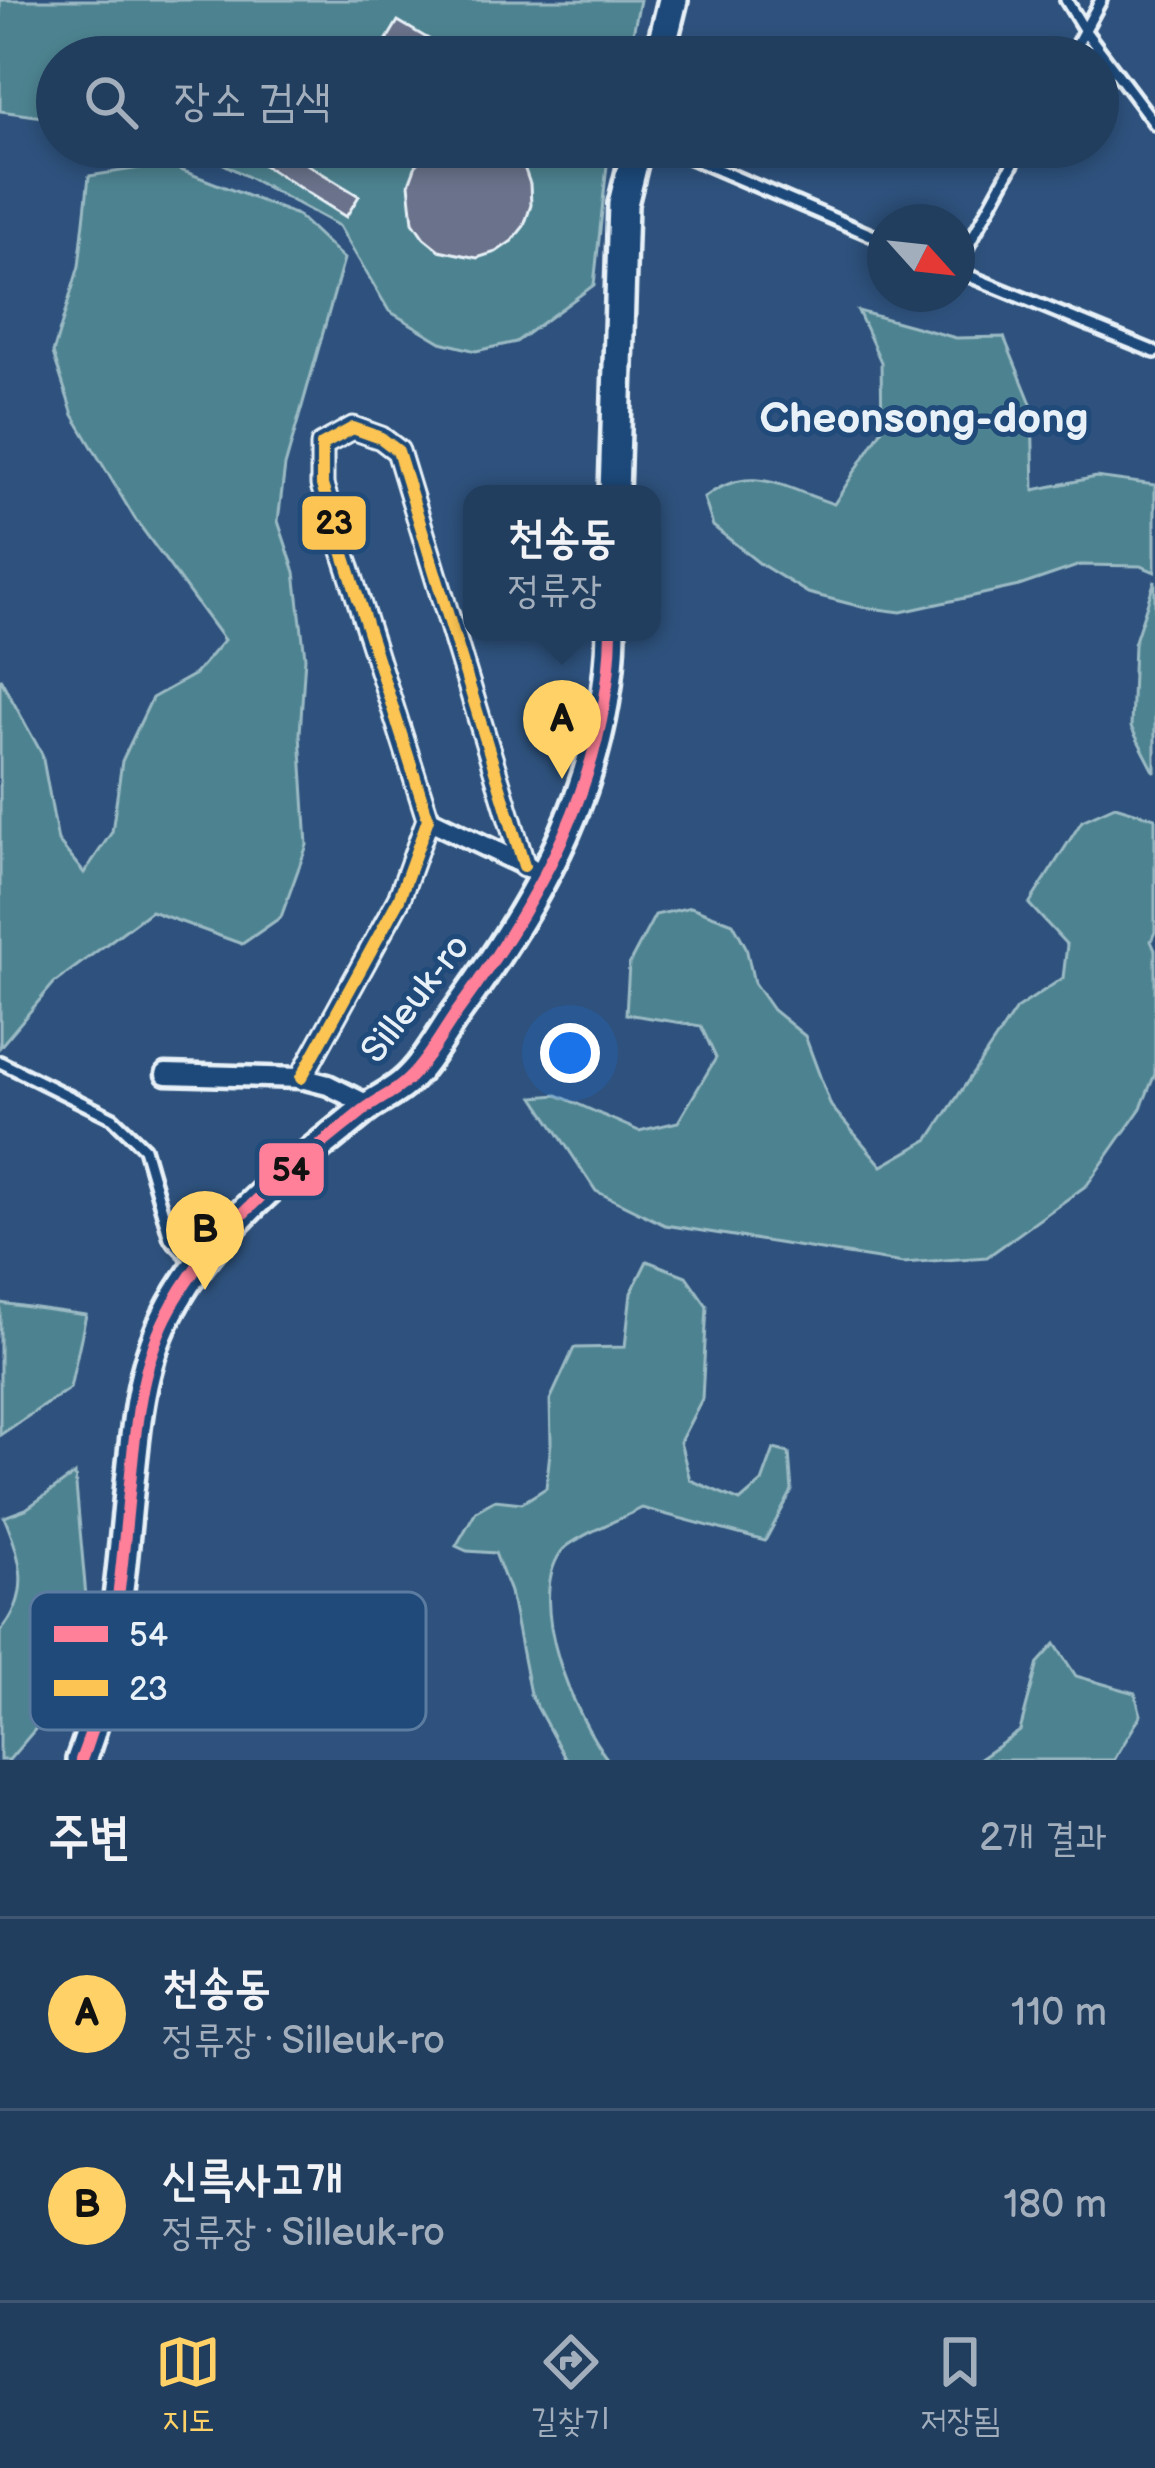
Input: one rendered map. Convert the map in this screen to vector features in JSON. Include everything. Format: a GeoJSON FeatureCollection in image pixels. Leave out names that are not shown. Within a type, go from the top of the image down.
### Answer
{"type":"FeatureCollection","features":[{"type":"Feature","properties":{"kind":"main road"},"geometry":{"type":"LineString","coordinates":[[664,36],[673,0]]}},
{"type":"Feature","properties":{"kind":"main road"},"geometry":{"type":"LineString","coordinates":[[614,485],[623,204],[632,168]]}},
{"type":"Feature","properties":{"kind":"main road","name":"Silleuk-ro"},"geometry":{"type":"LineString","coordinates":[[119,1592],[136,1429],[155,1340],[196,1264],[230,1224],[370,1106],[405,1083],[488,970],[536,870],[568,833],[595,748],[610,641]]}},
{"type":"Feature","properties":{"kind":"main road","name":"Silleuk-ro"},"geometry":{"type":"LineString","coordinates":[[81,1760],[92,1730]]}},
{"type":"Feature","properties":{"kind":"street"},"geometry":{"type":"LineString","coordinates":[[301,1078],[399,898],[428,819],[322,484],[322,445],[353,428],[381,438],[398,451],[536,870]]}},
{"type":"Feature","properties":{"kind":"street"},"geometry":{"type":"LineString","coordinates":[[428,819],[536,870]]}},
{"type":"Feature","properties":{"kind":"street"},"geometry":{"type":"LineString","coordinates":[[166,1074],[301,1078],[328,1085],[370,1106]]}},
{"type":"Feature","properties":{"kind":"lane"},"geometry":{"type":"LineString","coordinates":[[1066,0],[1088,36]]}},
{"type":"Feature","properties":{"kind":"lane"},"geometry":{"type":"LineString","coordinates":[[1081,36],[1101,0]]}},
{"type":"Feature","properties":{"kind":"lane"},"geometry":{"type":"LineString","coordinates":[[1119,77],[1155,124]]}},
{"type":"Feature","properties":{"kind":"lane"},"geometry":{"type":"LineString","coordinates":[[714,168],[867,233]]}},
{"type":"Feature","properties":{"kind":"lane"},"geometry":{"type":"LineString","coordinates":[[975,234],[1011,168]]}},
{"type":"Feature","properties":{"kind":"lane"},"geometry":{"type":"LineString","coordinates":[[975,276],[1155,352]]}},
{"type":"Feature","properties":{"kind":"lane"},"geometry":{"type":"LineString","coordinates":[[0,1062],[112,1118],[144,1148],[170,1238],[196,1264]]}},
{"type":"Feature","properties":{"kind":"green space"},"geometry":{"type":"Polygon","coordinates":[[[0,0],[640,0],[632,36],[36,36],[36,116],[0,111],[0,0]]]}},
{"type":"Feature","properties":{"kind":"green space"},"geometry":{"type":"Polygon","coordinates":[[[175,168],[297,215],[344,259],[285,466],[278,521],[295,572],[305,657],[300,734],[307,845],[281,917],[242,944],[151,911],[54,983],[0,1047],[0,678],[42,754],[58,841],[84,873],[112,832],[122,761],[152,698],[195,674],[224,640],[135,519],[73,415],[53,353],[79,266],[89,176],[175,168]]]}},
{"type":"Feature","properties":{"kind":"green space"},"geometry":{"type":"Polygon","coordinates":[[[231,168],[607,168],[594,285],[516,342],[476,351],[441,342],[389,311],[339,226],[231,168]]]}},
{"type":"Feature","properties":{"kind":"green space"},"geometry":{"type":"Polygon","coordinates":[[[858,311],[956,338],[1004,337],[1032,406],[1034,490],[1096,477],[1155,485],[1155,572],[1141,566],[1080,565],[1019,586],[901,612],[808,593],[759,563],[713,526],[704,498],[737,481],[768,482],[834,504],[882,429],[881,362],[858,311]]]}},
{"type":"Feature","properties":{"kind":"green space"},"geometry":{"type":"Polygon","coordinates":[[[1155,580],[1155,773],[1131,727],[1134,644],[1155,580]]]}},
{"type":"Feature","properties":{"kind":"green space"},"geometry":{"type":"Polygon","coordinates":[[[1115,806],[1155,818],[1155,932],[1151,941],[1155,950],[1155,1074],[1141,1108],[1087,1185],[987,1257],[903,1263],[665,1225],[596,1191],[534,1097],[557,1095],[639,1131],[678,1122],[716,1058],[701,1026],[626,1014],[629,964],[655,915],[691,907],[733,923],[746,947],[754,983],[773,1010],[805,1036],[831,1106],[882,1166],[929,1139],[1016,1009],[1063,978],[1067,945],[1029,904],[1082,821],[1115,806]]]}},
{"type":"Feature","properties":{"kind":"green space"},"geometry":{"type":"Polygon","coordinates":[[[647,1261],[686,1276],[707,1306],[702,1399],[680,1442],[690,1480],[740,1501],[762,1482],[774,1449],[789,1453],[792,1491],[765,1541],[642,1508],[561,1552],[551,1574],[551,1629],[569,1689],[608,1760],[566,1760],[530,1694],[510,1592],[495,1553],[456,1546],[476,1511],[495,1500],[522,1503],[546,1488],[550,1400],[574,1348],[625,1347],[631,1293],[647,1261]]]}},
{"type":"Feature","properties":{"kind":"green space"},"geometry":{"type":"Polygon","coordinates":[[[0,1303],[86,1315],[70,1388],[0,1435],[0,1303]]]}},
{"type":"Feature","properties":{"kind":"green space"},"geometry":{"type":"Polygon","coordinates":[[[75,1474],[86,1592],[30,1592],[30,1730],[35,1730],[9,1760],[0,1760],[0,1632],[17,1604],[21,1576],[4,1517],[26,1509],[75,1474]]]}},
{"type":"Feature","properties":{"kind":"green space"},"geometry":{"type":"Polygon","coordinates":[[[1055,1644],[1076,1676],[1135,1693],[1141,1715],[1114,1760],[978,1760],[1020,1731],[1038,1663],[1055,1644]]]}},
{"type":"Feature","properties":{"kind":"building"},"geometry":{"type":"Polygon","coordinates":[[[398,21],[423,36],[389,36],[398,21]]]}},
{"type":"Feature","properties":{"kind":"building"},"geometry":{"type":"Polygon","coordinates":[[[268,168],[313,168],[359,196],[346,217],[268,168]]]}},
{"type":"Feature","properties":{"kind":"building"},"geometry":{"type":"Polygon","coordinates":[[[415,168],[524,168],[531,205],[524,226],[512,241],[477,258],[439,250],[424,238],[413,222],[409,184],[415,168]]]}},
{"type":"Feature","properties":{"kind":"transit line","name":"23"},"geometry":{"type":"LineString","coordinates":[[301,1078],[399,899],[428,819],[322,485],[322,445],[353,428],[381,438],[398,451],[524,866]]}},
{"type":"Feature","properties":{"kind":"transit line","name":"54"},"geometry":{"type":"LineString","coordinates":[[118,1592],[140,1403],[166,1317],[205,1256],[254,1203],[365,1109],[411,1077],[488,969],[542,880],[583,786],[607,686],[610,641]]}},
{"type":"Feature","properties":{"kind":"transit line","name":"54"},"geometry":{"type":"LineString","coordinates":[[81,1760],[91,1730]]}},
{"type":"Feature","properties":{"kind":"place","name":"천송동"},"geometry":{"type":"Point","coordinates":[562,779]}},
{"type":"Feature","properties":{"kind":"place","name":"신륵사고개"},"geometry":{"type":"Point","coordinates":[205,1290]}},
{"type":"Feature","properties":{"kind":"district","name":"Cheonsong-dong"},"geometry":{"type":"Point","coordinates":[924,419]}}]}
